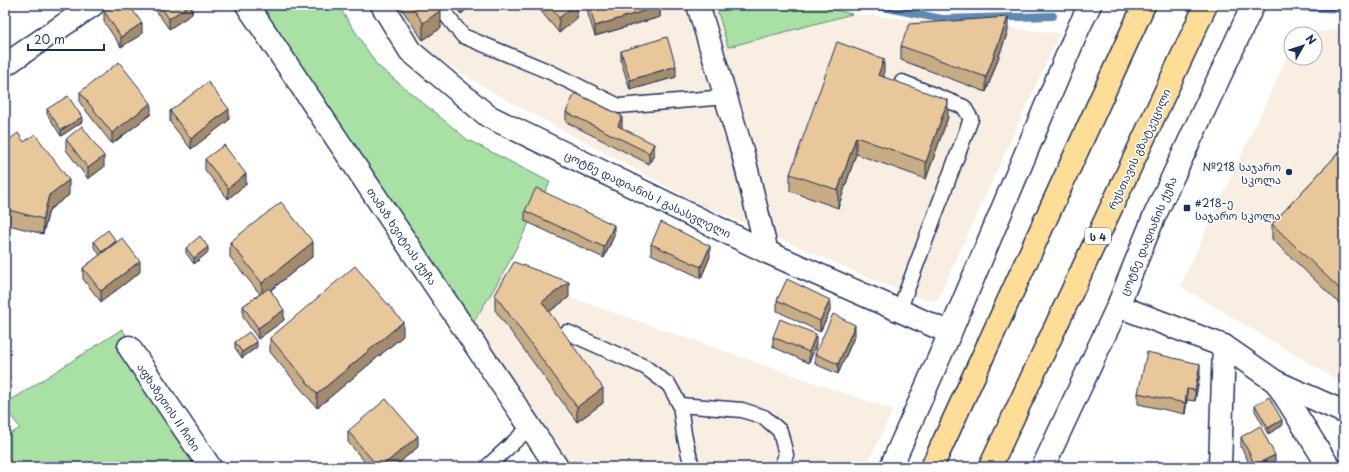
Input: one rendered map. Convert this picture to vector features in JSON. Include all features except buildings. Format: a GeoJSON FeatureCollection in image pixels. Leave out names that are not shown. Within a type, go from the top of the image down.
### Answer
{"type":"FeatureCollection","features":[{"type":"Feature","properties":{"kind":"highway"},"geometry":{"type":"LineString","coordinates":[[932,467],[1144,5]]}},
{"type":"Feature","properties":{"kind":"highway","name":"რუსთავის გზატკეცილი"},"geometry":{"type":"LineString","coordinates":[[990,467],[1206,5]]}},
{"type":"Feature","properties":{"kind":"street"},"geometry":{"type":"LineString","coordinates":[[5,65],[93,5]]}},
{"type":"Feature","properties":{"kind":"street","name":"თამაზ ხვიტიას ქუჩა"},"geometry":{"type":"LineString","coordinates":[[247,5],[557,467]]}},
{"type":"Feature","properties":{"kind":"street","name":"ცოტნე დადიანის I გასასვლელი"},"geometry":{"type":"LineString","coordinates":[[382,5],[410,51],[488,116],[766,252],[950,333]]}},
{"type":"Feature","properties":{"kind":"street"},"geometry":{"type":"LineString","coordinates":[[698,5],[743,154],[766,252]]}},
{"type":"Feature","properties":{"kind":"street"},"geometry":{"type":"LineString","coordinates":[[891,467],[950,333],[1079,27],[1090,5]]}},
{"type":"Feature","properties":{"kind":"street","name":"ცოტნე დადიანის ქუჩა"},"geometry":{"type":"LineString","coordinates":[[1043,467],[1118,306],[1154,217],[1253,5]]}},
{"type":"Feature","properties":{"kind":"street"},"geometry":{"type":"LineString","coordinates":[[1118,306],[1224,346],[1276,382],[1344,412]]}},
{"type":"Feature","properties":{"kind":"street"},"geometry":{"type":"LineString","coordinates":[[1220,467],[1224,346]]}},
{"type":"Feature","properties":{"kind":"street","name":"აფხაზეთის II ჩიხი"},"geometry":{"type":"LineString","coordinates":[[129,347],[210,467]]}},
{"type":"Feature","properties":{"kind":"street"},"geometry":{"type":"LineString","coordinates":[[1276,382],[1329,467]]}},
{"type":"Feature","properties":{"kind":"lane"},"geometry":{"type":"LineString","coordinates":[[438,5],[463,36],[550,72],[620,106],[726,97]]}},
{"type":"Feature","properties":{"kind":"lane"},"geometry":{"type":"LineString","coordinates":[[899,311],[971,119],[964,107],[902,82]]}},
{"type":"Feature","properties":{"kind":"lane"},"geometry":{"type":"LineString","coordinates":[[567,332],[645,367],[668,385],[680,406],[684,434],[692,467]]}},
{"type":"Feature","properties":{"kind":"lane"},"geometry":{"type":"LineString","coordinates":[[680,406],[742,410],[764,417],[780,431],[786,455],[781,467]]}},
{"type":"Feature","properties":{"kind":"lane"},"geometry":{"type":"LineString","coordinates":[[487,467],[530,427]]}},
{"type":"Feature","properties":{"kind":"shaded area"},"geometry":{"type":"Polygon","coordinates":[[[393,5],[716,5],[728,47],[852,14],[1060,33],[937,301],[910,295],[701,205],[492,92],[422,48],[393,5]]]}},
{"type":"Feature","properties":{"kind":"shaded area","name":"№218 საჯარო სკოლა"},"geometry":{"type":"Polygon","coordinates":[[[1344,30],[1344,384],[1180,286],[1283,66],[1323,66],[1323,31],[1344,30]]]}},
{"type":"Feature","properties":{"kind":"shaded area"},"geometry":{"type":"Polygon","coordinates":[[[503,274],[893,410],[866,467],[565,467],[470,328],[503,274]]]}},
{"type":"Feature","properties":{"kind":"green space"},"geometry":{"type":"Polygon","coordinates":[[[260,5],[338,5],[377,65],[468,140],[550,182],[503,274],[470,328],[260,5]]]}},
{"type":"Feature","properties":{"kind":"green space"},"geometry":{"type":"Polygon","coordinates":[[[716,5],[816,5],[852,14],[728,47],[716,5]]]}},
{"type":"Feature","properties":{"kind":"green space"},"geometry":{"type":"Polygon","coordinates":[[[122,329],[218,467],[5,467],[5,437],[20,428],[5,408],[5,404],[122,329]]]}},
{"type":"Feature","properties":{"kind":"waterway"},"geometry":{"type":"LineString","coordinates":[[873,5],[942,19],[1053,16]]}},
{"type":"Feature","properties":{"kind":"waterway"},"geometry":{"type":"LineString","coordinates":[[1280,6],[1344,9]]}},
{"type":"Feature","properties":{"kind":"place","name":"№218 საჯარო სკოლა"},"geometry":{"type":"Point","coordinates":[1289,172]}},
{"type":"Feature","properties":{"kind":"place","name":"#218-ე საჯარო სკოლა"},"geometry":{"type":"Point","coordinates":[1187,208]}}]}
